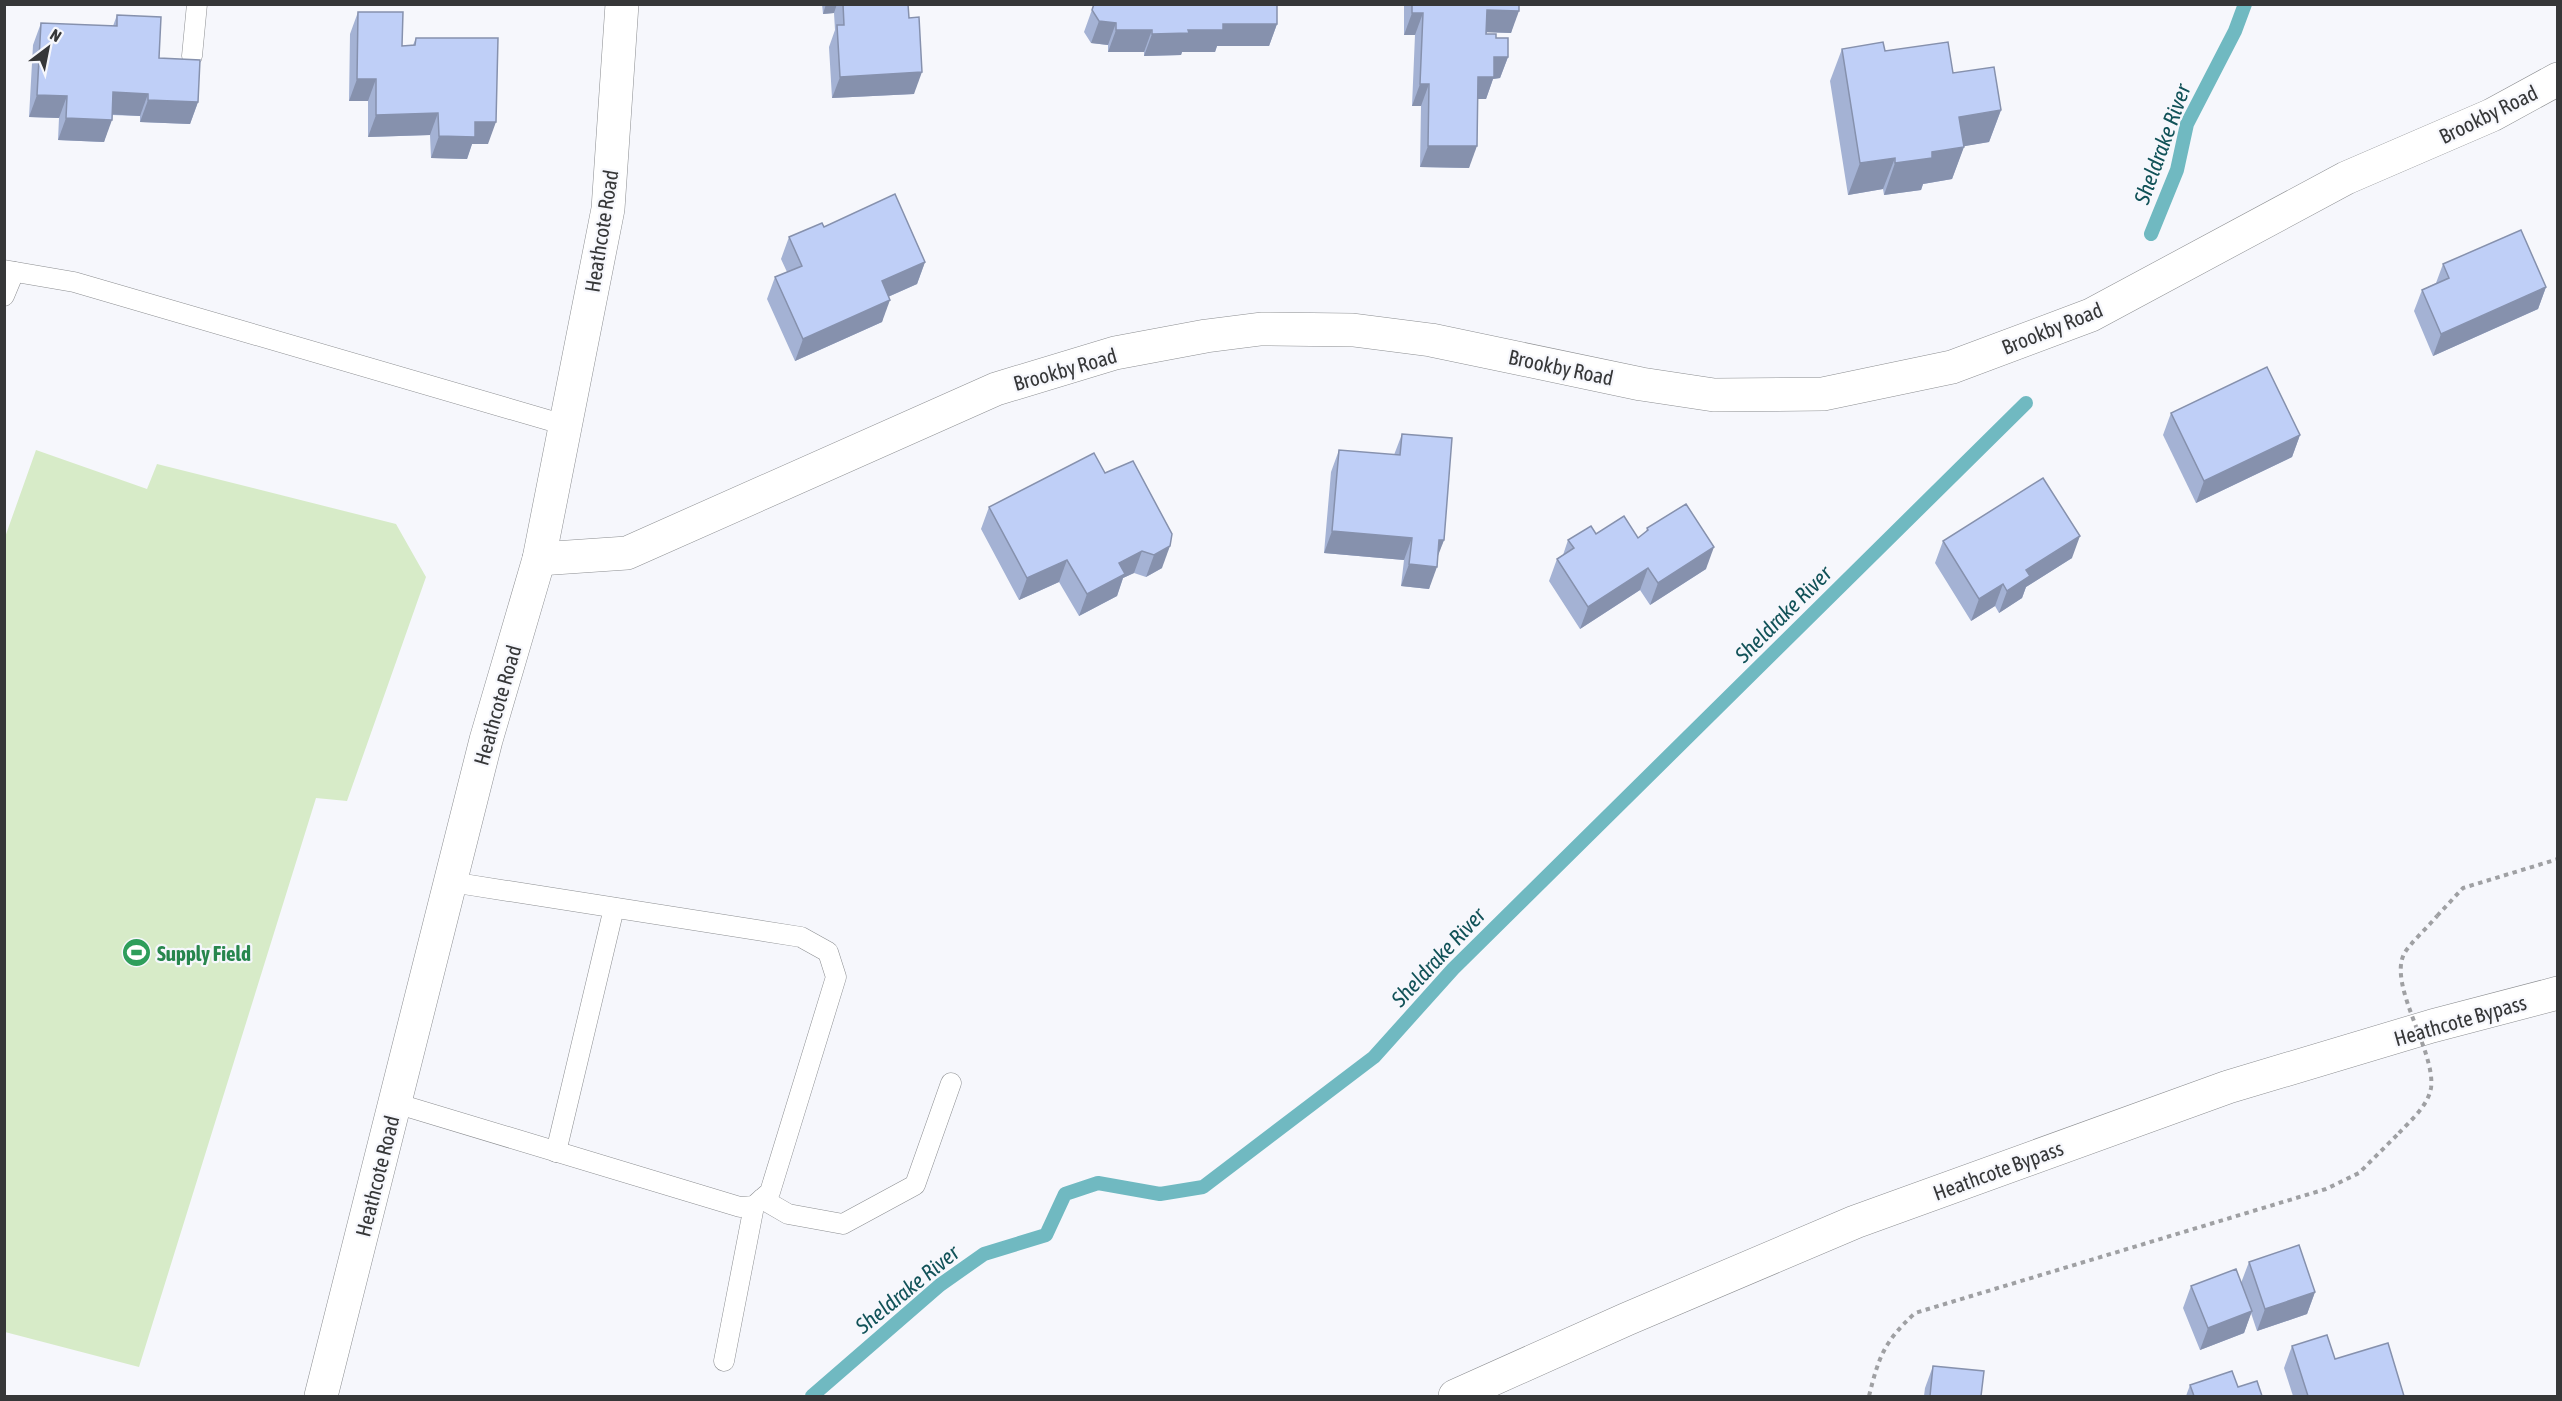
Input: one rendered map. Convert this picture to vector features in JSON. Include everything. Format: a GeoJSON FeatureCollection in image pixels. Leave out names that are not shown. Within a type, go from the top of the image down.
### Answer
{"type":"FeatureCollection","features":[{"type":"Feature","properties":{"kind":"street","name":"Heathcote Road"},"geometry":{"type":"LineString","coordinates":[[321,1396],[486,740],[538,559],[608,209],[622,4]]}},
{"type":"Feature","properties":{"kind":"street","name":"Brookby Road"},"geometry":{"type":"LineString","coordinates":[[538,559],[627,553],[996,389],[1115,353],[1206,336],[1261,329],[1353,330],[1431,340],[1641,384],[1714,395],[1823,394],[1952,367],[2091,315],[2346,178],[2492,115],[2558,79]]}},
{"type":"Feature","properties":{"kind":"street","name":"Heathcote Bypass"},"geometry":{"type":"LineString","coordinates":[[1455,1396],[1627,1319],[1866,1218],[2228,1087],[2432,1026],[2558,993]]}},
{"type":"Feature","properties":{"kind":"lane"},"geometry":{"type":"LineString","coordinates":[[192,56],[197,4]]}},
{"type":"Feature","properties":{"kind":"lane"},"geometry":{"type":"LineString","coordinates":[[4,296],[9,271],[74,282],[565,425]]}},
{"type":"Feature","properties":{"kind":"lane"},"geometry":{"type":"LineString","coordinates":[[395,1103],[740,1207],[758,1203],[770,1192],[836,977],[828,952],[801,937],[451,882]]}},
{"type":"Feature","properties":{"kind":"lane"},"geometry":{"type":"LineString","coordinates":[[556,1152],[614,908]]}},
{"type":"Feature","properties":{"kind":"lane"},"geometry":{"type":"LineString","coordinates":[[758,1203],[788,1214],[843,1224],[915,1185],[951,1083]]}},
{"type":"Feature","properties":{"kind":"lane"},"geometry":{"type":"LineString","coordinates":[[724,1361],[758,1203]]}},
{"type":"Feature","properties":{"kind":"path"},"geometry":{"type":"LineString","coordinates":[[1869,1396],[1879,1357],[1895,1332],[1915,1313],[2326,1190],[2359,1173],[2421,1108],[2431,1089],[2429,1068],[2400,973],[2404,955],[2463,888],[2558,859]]}},
{"type":"Feature","properties":{"kind":"green space","name":"Supply Field"},"geometry":{"type":"Polygon","coordinates":[[[36,450],[147,489],[157,464],[396,524],[426,577],[347,801],[316,798],[139,1367],[5,1332],[4,540],[36,450]]]}},
{"type":"Feature","properties":{"kind":"building"},"geometry":{"type":"Polygon","coordinates":[[[843,4],[908,4],[909,18],[919,17],[922,72],[840,77],[837,25],[844,25],[843,4]]]}},
{"type":"Feature","properties":{"kind":"building"},"geometry":{"type":"Polygon","coordinates":[[[1094,4],[1277,4],[1277,24],[1223,24],[1223,30],[1188,30],[1189,33],[1152,34],[1152,30],[1116,30],[1116,23],[1099,21],[1092,10],[1094,4]]]}},
{"type":"Feature","properties":{"kind":"building"},"geometry":{"type":"Polygon","coordinates":[[[1412,4],[1519,4],[1519,11],[1487,10],[1486,34],[1496,34],[1496,38],[1508,38],[1508,57],[1494,57],[1494,77],[1478,77],[1477,146],[1428,146],[1429,84],[1420,84],[1423,13],[1412,13],[1412,4]]]}},
{"type":"Feature","properties":{"kind":"building"},"geometry":{"type":"Polygon","coordinates":[[[358,12],[403,12],[402,46],[415,45],[416,38],[498,38],[496,122],[475,122],[475,137],[439,136],[438,113],[376,115],[376,79],[357,79],[358,12]]]}},
{"type":"Feature","properties":{"kind":"building"},"geometry":{"type":"Polygon","coordinates":[[[117,15],[161,17],[159,58],[200,60],[198,102],[148,100],[148,94],[113,92],[112,120],[66,118],[67,96],[37,95],[41,23],[117,26],[117,15]]]}},
{"type":"Feature","properties":{"kind":"building"},"geometry":{"type":"Polygon","coordinates":[[[1883,42],[1885,51],[1948,42],[1953,73],[1994,67],[2001,110],[1959,117],[1964,147],[1932,152],[1932,158],[1895,163],[1895,158],[1860,163],[1842,49],[1883,42]]]}},
{"type":"Feature","properties":{"kind":"building"},"geometry":{"type":"Polygon","coordinates":[[[895,194],[925,262],[882,281],[890,300],[803,339],[775,277],[802,266],[789,237],[822,223],[824,227],[895,194]]]}},
{"type":"Feature","properties":{"kind":"building"},"geometry":{"type":"Polygon","coordinates":[[[2521,230],[2546,287],[2441,334],[2422,290],[2449,278],[2443,264],[2521,230]]]}},
{"type":"Feature","properties":{"kind":"building"},"geometry":{"type":"Polygon","coordinates":[[[2267,367],[2300,435],[2204,481],[2171,413],[2267,367]]]}},
{"type":"Feature","properties":{"kind":"building"},"geometry":{"type":"Polygon","coordinates":[[[1402,434],[1452,438],[1444,540],[1439,540],[1437,567],[1409,564],[1412,538],[1332,531],[1339,450],[1400,455],[1402,434]]]}},
{"type":"Feature","properties":{"kind":"building"},"geometry":{"type":"Polygon","coordinates":[[[1094,453],[1105,473],[1133,461],[1172,534],[1170,546],[1154,555],[1142,551],[1119,563],[1125,574],[1087,594],[1067,560],[1027,578],[989,507],[1094,453]]]}},
{"type":"Feature","properties":{"kind":"building"},"geometry":{"type":"Polygon","coordinates":[[[2043,478],[2080,536],[2026,570],[2030,576],[2007,591],[2003,584],[1979,599],[1943,541],[2043,478]]]}},
{"type":"Feature","properties":{"kind":"building"},"geometry":{"type":"Polygon","coordinates":[[[1686,504],[1714,547],[1658,583],[1648,568],[1588,607],[1557,559],[1574,548],[1568,540],[1591,526],[1596,534],[1624,516],[1638,538],[1648,530],[1647,528],[1686,504]]]}},
{"type":"Feature","properties":{"kind":"building"},"geometry":{"type":"Polygon","coordinates":[[[2299,1245],[2315,1292],[2265,1309],[2249,1262],[2299,1245]]]}},
{"type":"Feature","properties":{"kind":"building"},"geometry":{"type":"Polygon","coordinates":[[[2236,1269],[2252,1311],[2208,1328],[2191,1286],[2236,1269]]]}},
{"type":"Feature","properties":{"kind":"building"},"geometry":{"type":"Polygon","coordinates":[[[2327,1335],[2335,1359],[2388,1343],[2404,1396],[2308,1396],[2292,1346],[2327,1335]]]}},
{"type":"Feature","properties":{"kind":"building"},"geometry":{"type":"Polygon","coordinates":[[[1933,1366],[1984,1371],[1981,1396],[1930,1396],[1933,1366]]]}},
{"type":"Feature","properties":{"kind":"building"},"geometry":{"type":"Polygon","coordinates":[[[2232,1371],[2238,1387],[2257,1381],[2262,1396],[2194,1396],[2190,1385],[2232,1371]]]}},
{"type":"Feature","properties":{"kind":"waterway","name":"Sheldrake River"},"geometry":{"type":"LineString","coordinates":[[2151,234],[2177,170],[2187,124],[2235,31],[2245,4]]}},
{"type":"Feature","properties":{"kind":"waterway","name":"Sheldrake River"},"geometry":{"type":"LineString","coordinates":[[812,1396],[940,1285],[984,1254],[1046,1235],[1065,1194],[1098,1183],[1160,1194],[1203,1187],[1374,1057],[1453,969],[2026,403]]}},
{"type":"Feature","properties":{"kind":"place","name":"Supply Field"},"geometry":{"type":"Point","coordinates":[136,953]}}]}
